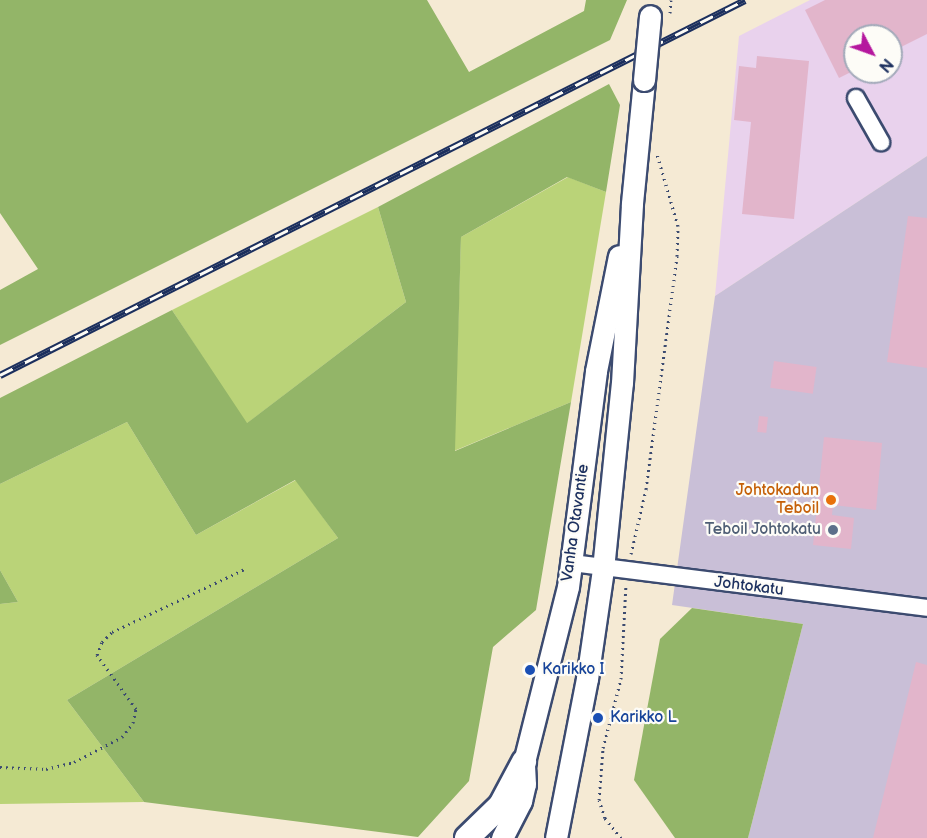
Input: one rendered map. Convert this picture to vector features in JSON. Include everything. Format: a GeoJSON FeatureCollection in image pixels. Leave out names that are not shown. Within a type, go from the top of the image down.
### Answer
{"type":"FeatureCollection","features":[{"type":"Feature","properties":{"kind":"highway"},"geometry":{"type":"LineString","coordinates":[[467,838],[501,806],[524,762]]}},
{"type":"Feature","properties":{"kind":"main road","name":"Vanha Otavantie"},"geometry":{"type":"LineString","coordinates":[[556,838],[587,679],[603,569],[622,383],[632,203],[651,8]]}},
{"type":"Feature","properties":{"kind":"main road","name":"Vanha Otavantie"},"geometry":{"type":"LineString","coordinates":[[502,838],[520,801],[525,784],[524,762],[572,563],[596,370],[632,203]]}},
{"type":"Feature","properties":{"kind":"street"},"geometry":{"type":"LineString","coordinates":[[856,98],[882,142]]}},
{"type":"Feature","properties":{"kind":"street","name":"Johtokatu"},"geometry":{"type":"LineString","coordinates":[[572,563],[603,569],[927,608]]}},
{"type":"Feature","properties":{"kind":"path"},"geometry":{"type":"LineString","coordinates":[[621,838],[605,818],[599,800],[603,748],[621,679],[627,572],[646,489],[677,256],[678,226],[658,162],[657,142]]}},
{"type":"Feature","properties":{"kind":"path"},"geometry":{"type":"LineString","coordinates":[[0,767],[46,769],[74,762],[122,737],[133,723],[136,710],[97,655],[102,642],[112,632],[247,568]]}},
{"type":"Feature","properties":{"kind":"shaded area"},"geometry":{"type":"Polygon","coordinates":[[[810,0],[927,0],[927,156],[715,296],[739,36],[810,0]]]}},
{"type":"Feature","properties":{"kind":"shaded area"},"geometry":{"type":"Polygon","coordinates":[[[927,156],[927,838],[748,838],[803,624],[672,605],[715,296],[927,156]]]}},
{"type":"Feature","properties":{"kind":"green space"},"geometry":{"type":"Polygon","coordinates":[[[0,0],[427,0],[469,72],[584,11],[586,0],[627,0],[610,40],[0,345],[0,290],[38,269],[0,213],[0,0]]]}},
{"type":"Feature","properties":{"kind":"green space"},"geometry":{"type":"Polygon","coordinates":[[[609,84],[620,105],[606,192],[567,177],[461,237],[455,451],[571,402],[536,610],[493,647],[469,781],[418,837],[144,802],[67,700],[338,538],[295,480],[196,535],[127,422],[0,484],[0,398],[172,310],[247,423],[406,302],[378,207],[609,84]]]}},
{"type":"Feature","properties":{"kind":"green space"},"geometry":{"type":"Polygon","coordinates":[[[568,177],[606,192],[571,402],[454,451],[461,237],[568,177]]]}},
{"type":"Feature","properties":{"kind":"green space"},"geometry":{"type":"Polygon","coordinates":[[[378,207],[406,302],[246,424],[172,310],[378,207]]]}},
{"type":"Feature","properties":{"kind":"green space"},"geometry":{"type":"Polygon","coordinates":[[[127,422],[196,535],[296,480],[338,538],[67,700],[144,802],[0,804],[0,604],[18,602],[0,570],[0,484],[127,422]]]}},
{"type":"Feature","properties":{"kind":"green space"},"geometry":{"type":"Polygon","coordinates":[[[0,570],[18,602],[0,604],[0,570]]]}},
{"type":"Feature","properties":{"kind":"green space"},"geometry":{"type":"Polygon","coordinates":[[[692,608],[803,624],[748,838],[675,838],[634,780],[660,639],[692,608]]]}},
{"type":"Feature","properties":{"kind":"building"},"geometry":{"type":"Polygon","coordinates":[[[825,0],[927,0],[927,34],[903,46],[903,24],[843,24],[843,76],[839,78],[805,10],[825,0]]]}},
{"type":"Feature","properties":{"kind":"building"},"geometry":{"type":"Polygon","coordinates":[[[757,56],[809,61],[794,219],[742,214],[751,122],[734,120],[739,66],[756,68],[757,56]]]}},
{"type":"Feature","properties":{"kind":"building"},"geometry":{"type":"Polygon","coordinates":[[[908,216],[927,218],[927,368],[887,362],[908,216]]]}},
{"type":"Feature","properties":{"kind":"building"},"geometry":{"type":"Polygon","coordinates":[[[774,361],[817,367],[813,394],[770,388],[774,361]]]}},
{"type":"Feature","properties":{"kind":"building"},"geometry":{"type":"Polygon","coordinates":[[[759,416],[768,417],[766,433],[757,432],[759,416]]]}},
{"type":"Feature","properties":{"kind":"building"},"geometry":{"type":"Polygon","coordinates":[[[824,437],[882,443],[876,510],[833,505],[832,515],[854,518],[851,549],[813,545],[824,437]]]}},
{"type":"Feature","properties":{"kind":"building"},"geometry":{"type":"Polygon","coordinates":[[[916,662],[927,665],[927,838],[873,838],[916,662]]]}},
{"type":"Feature","properties":{"kind":"railway"},"geometry":{"type":"LineString","coordinates":[[0,375],[745,0]]}},
{"type":"Feature","properties":{"kind":"place","name":"Johtokadun Teboil"},"geometry":{"type":"Point","coordinates":[831,500]}},
{"type":"Feature","properties":{"kind":"place","name":"Teboil Johtokatu"},"geometry":{"type":"Point","coordinates":[833,530]}},
{"type":"Feature","properties":{"kind":"place","name":"Karikko I"},"geometry":{"type":"Point","coordinates":[530,670]}},
{"type":"Feature","properties":{"kind":"place","name":"Karikko L"},"geometry":{"type":"Point","coordinates":[598,718]}}]}
